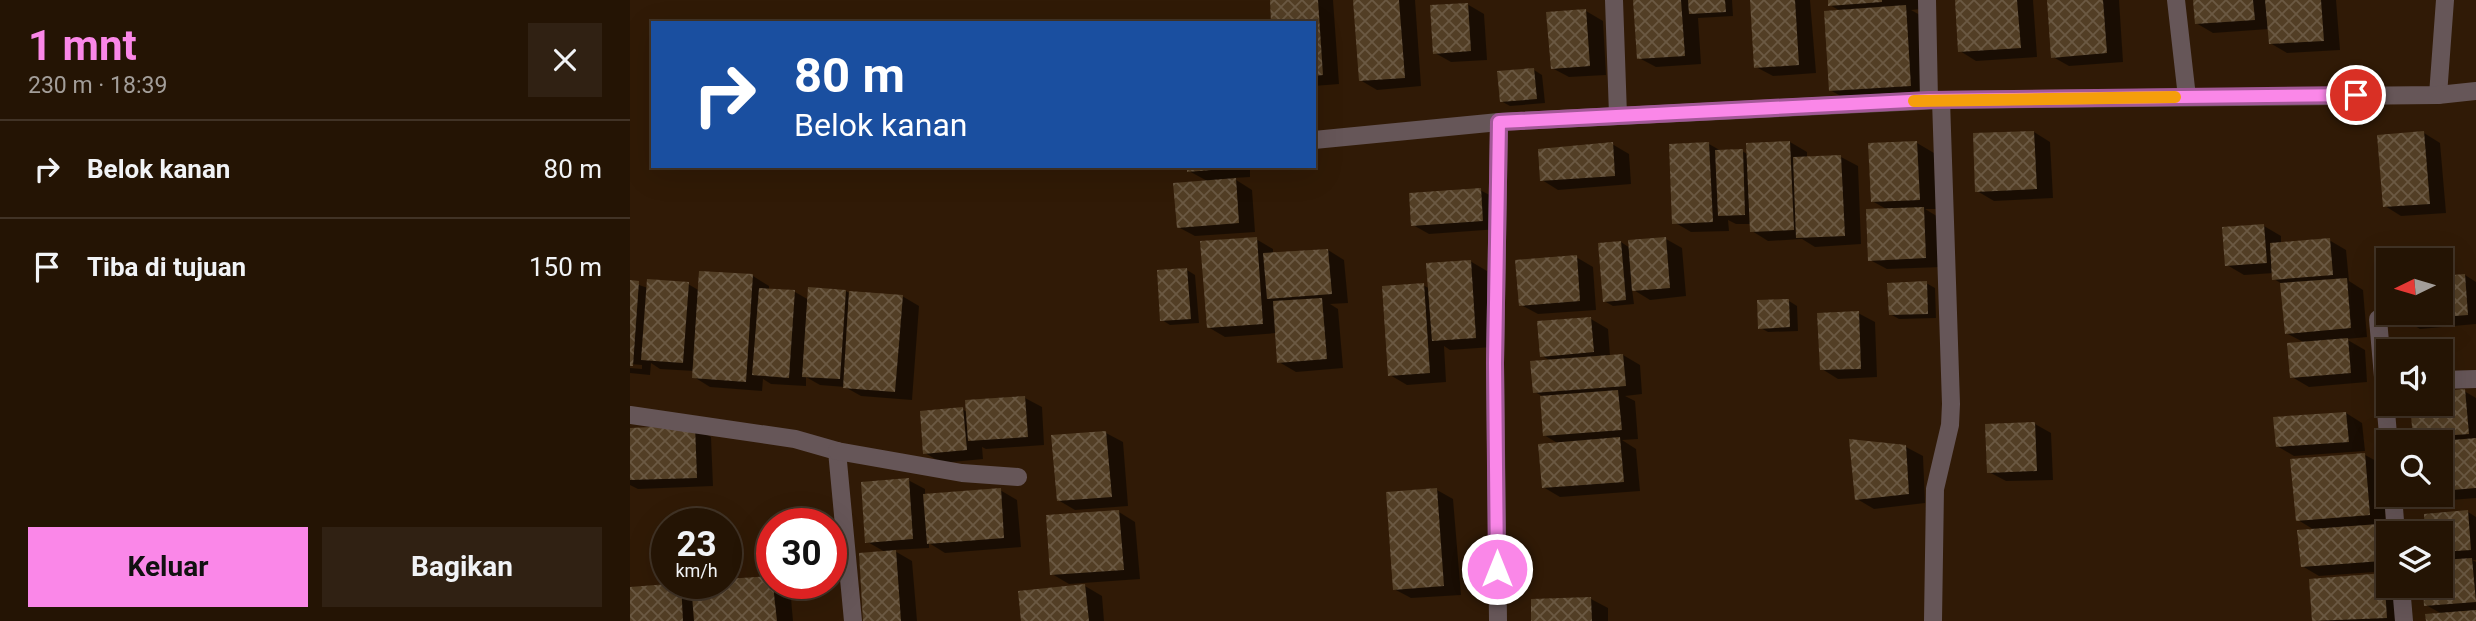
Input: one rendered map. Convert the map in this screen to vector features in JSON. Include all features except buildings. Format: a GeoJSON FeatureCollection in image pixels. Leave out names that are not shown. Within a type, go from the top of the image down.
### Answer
{"type":"FeatureCollection","features":[{"type":"Feature","properties":{"kind":"street"},"geometry":{"type":"LineString","coordinates":[[1614,0],[1618,115]]}},
{"type":"Feature","properties":{"kind":"street"},"geometry":{"type":"LineString","coordinates":[[1927,0],[1951,404],[1951,425],[1935,489],[1933,621]]}},
{"type":"Feature","properties":{"kind":"street"},"geometry":{"type":"LineString","coordinates":[[2176,0],[2186,97]]}},
{"type":"Feature","properties":{"kind":"street"},"geometry":{"type":"LineString","coordinates":[[2438,95],[2445,0]]}},
{"type":"Feature","properties":{"kind":"street"},"geometry":{"type":"LineString","coordinates":[[1316,140],[1499,122],[1935,100],[2438,95],[2476,91]]}},
{"type":"Feature","properties":{"kind":"street"},"geometry":{"type":"LineString","coordinates":[[1497,621],[1495,363],[1499,122]]}},
{"type":"Feature","properties":{"kind":"street"},"geometry":{"type":"LineString","coordinates":[[2453,380],[2476,379]]}},
{"type":"Feature","properties":{"kind":"street"},"geometry":{"type":"LineString","coordinates":[[630,415],[783,437],[837,451],[962,473],[1018,477]]}},
{"type":"Feature","properties":{"kind":"street"},"geometry":{"type":"LineString","coordinates":[[837,451],[853,621]]}},
{"type":"Feature","properties":{"kind":"street"},"geometry":{"type":"LineString","coordinates":[[2402,598],[2404,621]]}},
{"type":"Feature","properties":{"kind":"slow traffic"},"geometry":{"type":"LineString","coordinates":[[1914,101],[2175,97]]}},
{"type":"Feature","properties":{"kind":"route"},"geometry":{"type":"LineString","coordinates":[[1497,569],[1495,363],[1499,122],[1929,100],[2356,95]]}}]}
